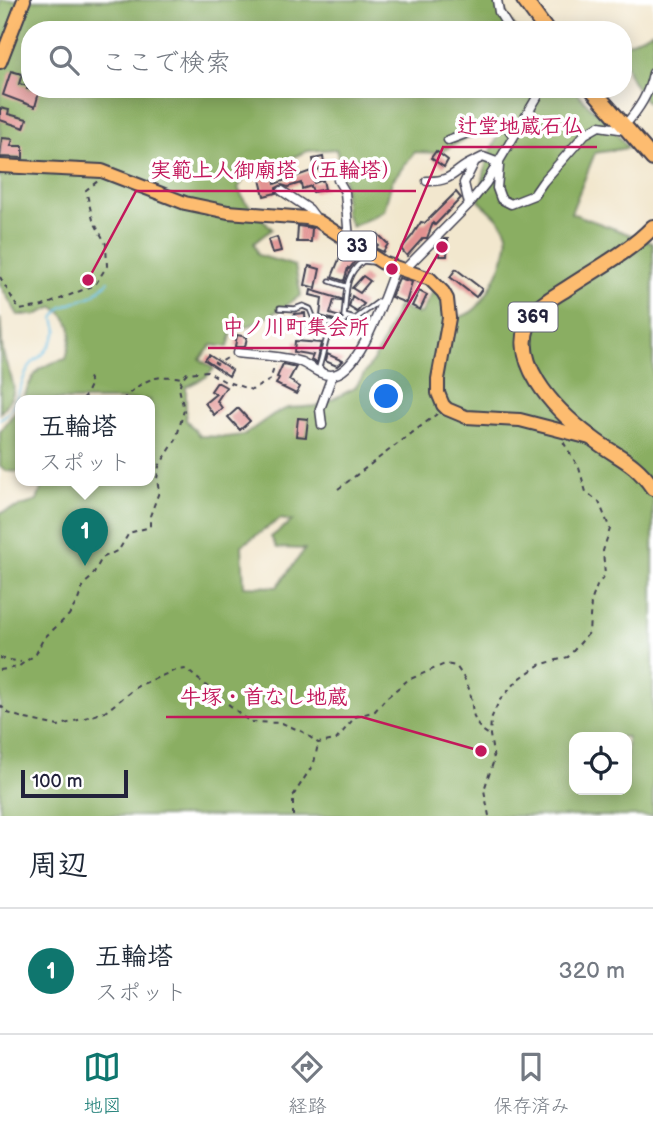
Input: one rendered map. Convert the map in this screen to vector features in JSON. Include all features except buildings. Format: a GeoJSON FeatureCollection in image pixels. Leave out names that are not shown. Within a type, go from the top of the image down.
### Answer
{"type":"FeatureCollection","features":[{"type":"Feature","properties":{"kind":"highway"},"geometry":{"type":"LineString","coordinates":[[524,0],[539,21]]}},
{"type":"Feature","properties":{"kind":"highway"},"geometry":{"type":"LineString","coordinates":[[600,98],[653,159]]}},
{"type":"Feature","properties":{"kind":"highway","name":"369"},"geometry":{"type":"LineString","coordinates":[[653,227],[638,242],[536,311],[524,336],[529,370],[550,398],[593,439],[643,473],[653,488]]}},
{"type":"Feature","properties":{"kind":"main road"},"geometry":{"type":"LineString","coordinates":[[0,62],[2,46],[19,18],[24,0]]}},
{"type":"Feature","properties":{"kind":"main road","name":"33"},"geometry":{"type":"LineString","coordinates":[[0,166],[83,169],[119,176],[185,203],[228,212],[318,221],[377,259],[399,270],[430,279],[447,299],[450,318],[438,393],[447,409]]}},
{"type":"Feature","properties":{"kind":"main road"},"geometry":{"type":"LineString","coordinates":[[447,409],[466,417],[520,420],[593,439]]}},
{"type":"Feature","properties":{"kind":"street"},"geometry":{"type":"LineString","coordinates":[[497,0],[499,12],[504,21]]}},
{"type":"Feature","properties":{"kind":"street"},"geometry":{"type":"LineString","coordinates":[[499,163],[497,188],[501,199],[511,204],[534,195],[585,134],[599,126],[627,128],[650,89],[653,73]]}},
{"type":"Feature","properties":{"kind":"street"},"geometry":{"type":"LineString","coordinates":[[322,425],[320,409],[329,375],[356,358],[382,299],[399,270],[469,204],[499,163],[537,98]]}},
{"type":"Feature","properties":{"kind":"street"},"geometry":{"type":"LineString","coordinates":[[448,140],[495,123],[506,125],[513,135]]}},
{"type":"Feature","properties":{"kind":"street"},"geometry":{"type":"LineString","coordinates":[[427,181],[450,178],[468,163],[483,157],[499,163]]}},
{"type":"Feature","properties":{"kind":"street"},"geometry":{"type":"LineString","coordinates":[[469,204],[464,183],[475,161]]}},
{"type":"Feature","properties":{"kind":"street"},"geometry":{"type":"LineString","coordinates":[[338,180],[345,192],[349,239]]}},
{"type":"Feature","properties":{"kind":"street"},"geometry":{"type":"LineString","coordinates":[[282,191],[309,209],[318,221]]}},
{"type":"Feature","properties":{"kind":"street"},"geometry":{"type":"LineString","coordinates":[[237,353],[300,362],[329,375]]}},
{"type":"Feature","properties":{"kind":"lane"},"geometry":{"type":"LineString","coordinates":[[377,259],[371,263],[363,261],[356,266],[345,286],[347,296],[344,316],[355,319],[382,299]]}},
{"type":"Feature","properties":{"kind":"lane"},"geometry":{"type":"LineString","coordinates":[[330,281],[345,286]]}},
{"type":"Feature","properties":{"kind":"lane"},"geometry":{"type":"LineString","coordinates":[[280,308],[295,309],[303,306],[310,309],[314,319],[340,326],[347,317]]}},
{"type":"Feature","properties":{"kind":"lane"},"geometry":{"type":"LineString","coordinates":[[329,375],[319,367],[324,341],[332,324]]}},
{"type":"Feature","properties":{"kind":"path"},"geometry":{"type":"LineString","coordinates":[[0,277],[19,310],[43,306],[95,285],[107,266],[106,244],[93,220],[86,190],[96,182],[119,176]]}},
{"type":"Feature","properties":{"kind":"path"},"geometry":{"type":"LineString","coordinates":[[214,362],[217,364],[237,353]]}},
{"type":"Feature","properties":{"kind":"path"},"geometry":{"type":"LineString","coordinates":[[0,670],[18,667],[36,654],[43,639],[69,615],[84,584],[91,578],[102,558],[113,554],[124,544],[129,533],[150,527],[150,516],[159,492],[159,466],[176,440],[184,410],[179,388],[182,378],[187,373],[207,371],[224,382],[252,390],[270,380],[278,358]]}},
{"type":"Feature","properties":{"kind":"path"},"geometry":{"type":"LineString","coordinates":[[127,395],[139,383],[165,375],[182,378]]}},
{"type":"Feature","properties":{"kind":"path"},"geometry":{"type":"LineString","coordinates":[[85,395],[91,383],[87,376]]}},
{"type":"Feature","properties":{"kind":"path"},"geometry":{"type":"LineString","coordinates":[[338,489],[439,412],[447,409]]}},
{"type":"Feature","properties":{"kind":"path"},"geometry":{"type":"LineString","coordinates":[[489,816],[485,790],[494,760],[489,736],[491,719],[499,701],[519,679],[538,665],[568,657],[589,633],[591,602],[605,575],[603,551],[610,529],[599,502],[586,492],[579,468],[557,429]]}},
{"type":"Feature","properties":{"kind":"path"},"geometry":{"type":"LineString","coordinates":[[0,658],[22,662]]}},
{"type":"Feature","properties":{"kind":"path"},"geometry":{"type":"LineString","coordinates":[[0,705],[8,713],[58,726],[105,712],[138,685],[173,671],[186,670],[250,722],[282,723],[303,732],[318,743],[337,740],[355,717],[375,711],[408,680],[445,664],[456,666],[466,681],[471,696],[471,713],[481,731],[489,736]]}},
{"type":"Feature","properties":{"kind":"path"},"geometry":{"type":"LineString","coordinates":[[293,816],[293,796],[314,763],[318,743]]}},
{"type":"Feature","properties":{"kind":"green space"},"geometry":{"type":"Polygon","coordinates":[[[0,0],[500,0],[510,21],[21,21],[21,98],[582,98],[605,119],[628,148],[595,153],[571,213],[653,243],[653,816],[0,816],[0,513],[37,501],[42,486],[155,486],[155,395],[25,395],[33,377],[42,367],[66,359],[70,343],[69,324],[54,307],[36,315],[18,315],[0,285],[0,0]],[[484,130],[438,153],[415,152],[392,181],[384,211],[352,227],[345,213],[344,181],[336,149],[308,151],[246,176],[238,188],[244,200],[272,229],[254,243],[258,255],[295,266],[301,295],[268,317],[232,332],[228,347],[212,345],[200,359],[214,369],[206,377],[186,387],[186,420],[200,436],[244,435],[274,414],[288,408],[319,406],[355,388],[378,353],[398,307],[421,314],[434,289],[443,301],[445,322],[475,309],[497,273],[507,242],[503,224],[479,201],[487,159],[498,136],[484,130]],[[280,519],[242,545],[244,586],[277,587],[305,549],[277,548],[271,537],[292,521],[280,519]]]}},
{"type":"Feature","properties":{"kind":"green space"},"geometry":{"type":"Polygon","coordinates":[[[653,31],[653,109],[632,80],[632,41],[653,31]]]}},
{"type":"Feature","properties":{"kind":"green space"},"geometry":{"type":"Polygon","coordinates":[[[0,318],[3,352],[14,390],[8,404],[0,413],[0,318]]]}},
{"type":"Feature","properties":{"kind":"green space"},"geometry":{"type":"Polygon","coordinates":[[[15,412],[15,472],[6,471],[0,466],[0,432],[15,412]]]}},
{"type":"Feature","properties":{"kind":"waterway"},"geometry":{"type":"LineString","coordinates":[[18,395],[29,368],[52,342],[58,329],[54,318],[61,308],[94,295],[109,281]]}},
{"type":"Feature","properties":{"kind":"waterway"},"geometry":{"type":"LineString","coordinates":[[0,419],[15,401]]}},
{"type":"Feature","properties":{"kind":"place","name":"中ノ川町集会所"},"geometry":{"type":"Point","coordinates":[442,247]}},
{"type":"Feature","properties":{"kind":"place","name":"辻堂地蔵石仏"},"geometry":{"type":"Point","coordinates":[392,269]}},
{"type":"Feature","properties":{"kind":"place","name":"実範上人御廟塔（五輪塔）"},"geometry":{"type":"Point","coordinates":[88,280]}},
{"type":"Feature","properties":{"kind":"place","name":"五輪塔"},"geometry":{"type":"Point","coordinates":[85,566]}},
{"type":"Feature","properties":{"kind":"place","name":"牛塚・首なし地蔵"},"geometry":{"type":"Point","coordinates":[481,751]}}]}
